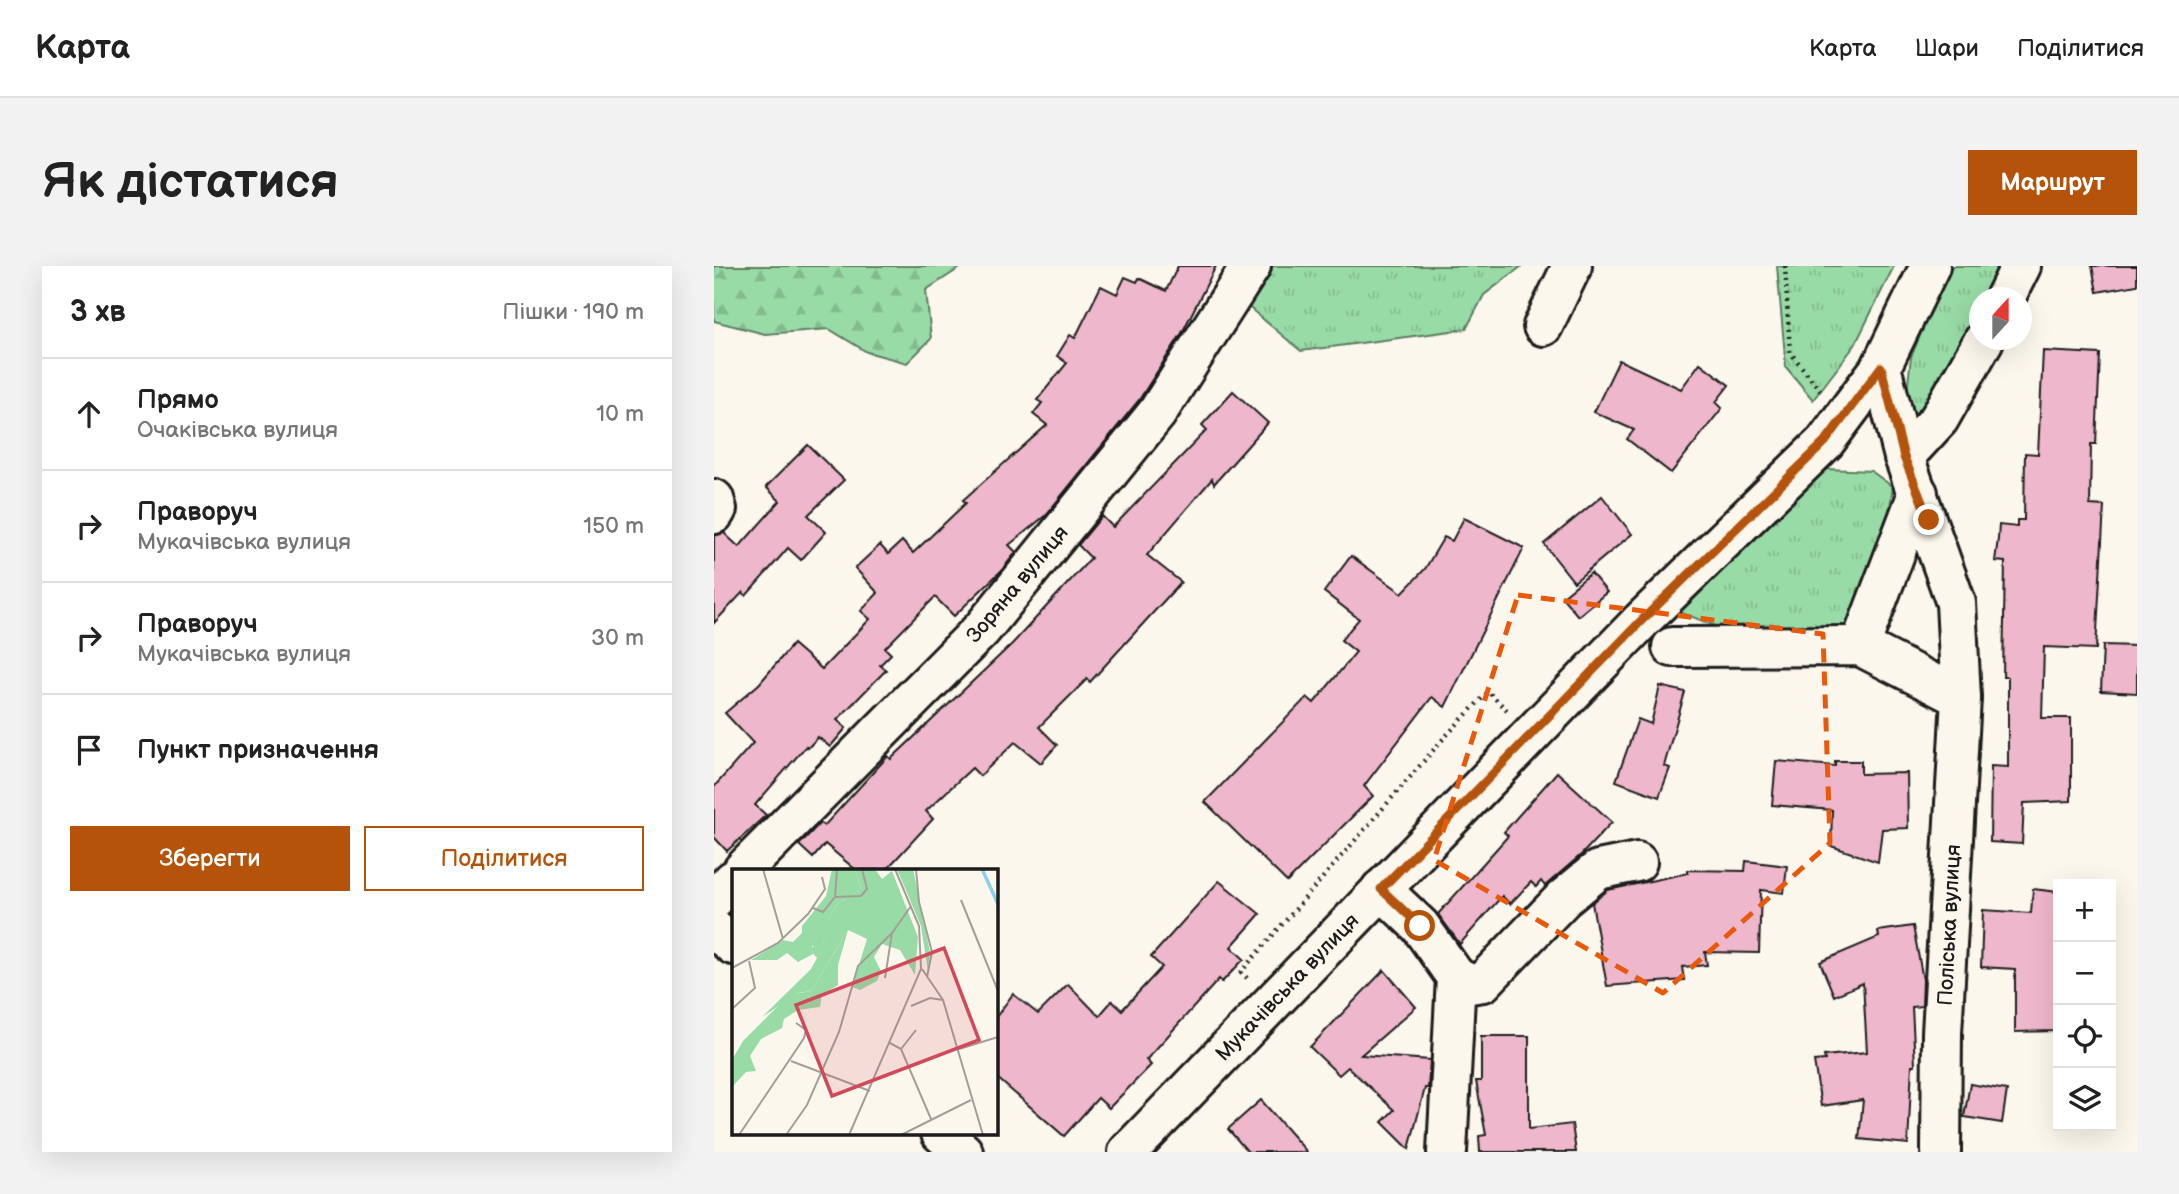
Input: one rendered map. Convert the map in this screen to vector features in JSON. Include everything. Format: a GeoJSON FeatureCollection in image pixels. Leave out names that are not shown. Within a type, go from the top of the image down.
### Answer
{"type":"FeatureCollection","features":[{"type":"Feature","properties":{"kind":"street","name":"Зоряна вулиця"},"geometry":{"type":"LineString","coordinates":[[744,869],[982,629],[1157,413],[1251,266]]}},
{"type":"Feature","properties":{"kind":"street"},"geometry":{"type":"LineString","coordinates":[[1543,327],[1572,266]]}},
{"type":"Feature","properties":{"kind":"street","name":"Мукачівська вулиця"},"geometry":{"type":"LineString","coordinates":[[1128,1152],[1641,621],[1825,442],[1881,367],[1930,266]]}},
{"type":"Feature","properties":{"kind":"street"},"geometry":{"type":"LineString","coordinates":[[2010,287],[2021,266]]}},
{"type":"Feature","properties":{"kind":"street"},"geometry":{"type":"LineString","coordinates":[[1904,457],[1939,419],[1978,350]]}},
{"type":"Feature","properties":{"kind":"street"},"geometry":{"type":"LineString","coordinates":[[1881,367],[1904,457],[1956,603],[1961,698]]}},
{"type":"Feature","properties":{"kind":"street"},"geometry":{"type":"LineString","coordinates":[[1860,646],[1918,493]]}},
{"type":"Feature","properties":{"kind":"street"},"geometry":{"type":"LineString","coordinates":[[714,499],[717,509],[714,514]]}},
{"type":"Feature","properties":{"kind":"street"},"geometry":{"type":"LineString","coordinates":[[1672,647],[1860,646],[1961,698]]}},
{"type":"Feature","properties":{"kind":"street","name":"Поліська вулиця"},"geometry":{"type":"LineString","coordinates":[[1941,1152],[1942,1033],[1961,698]]}},
{"type":"Feature","properties":{"kind":"street"},"geometry":{"type":"LineString","coordinates":[[1381,889],[1420,926],[1456,977],[1470,984],[1483,982],[1563,900],[1598,870],[1637,862]]}},
{"type":"Feature","properties":{"kind":"street"},"geometry":{"type":"LineString","coordinates":[[714,899],[732,881]]}},
{"type":"Feature","properties":{"kind":"street"},"geometry":{"type":"LineString","coordinates":[[714,929],[732,944]]}},
{"type":"Feature","properties":{"kind":"street"},"geometry":{"type":"LineString","coordinates":[[1447,1152],[1456,977]]}},
{"type":"Feature","properties":{"kind":"street"},"geometry":{"type":"LineString","coordinates":[[943,1135],[963,1152]]}},
{"type":"Feature","properties":{"kind":"path"},"geometry":{"type":"LineString","coordinates":[[1785,266],[1790,352],[1828,399]]}},
{"type":"Feature","properties":{"kind":"highlighted area"},"geometry":{"type":"Polygon","coordinates":[[[1518,595],[1823,634],[1830,843],[1663,993],[1434,860],[1518,595]]]}},
{"type":"Feature","properties":{"kind":"green space"},"geometry":{"type":"Polygon","coordinates":[[[714,266],[963,266],[926,290],[931,339],[907,363],[867,352],[829,329],[765,334],[714,321],[714,266]]]}},
{"type":"Feature","properties":{"kind":"green space"},"geometry":{"type":"Polygon","coordinates":[[[1261,266],[1522,266],[1484,295],[1466,329],[1301,351],[1238,298],[1261,266]]]}},
{"type":"Feature","properties":{"kind":"green space"},"geometry":{"type":"Polygon","coordinates":[[[1777,266],[1894,266],[1855,345],[1813,400],[1786,367],[1777,266]]]}},
{"type":"Feature","properties":{"kind":"green space"},"geometry":{"type":"Polygon","coordinates":[[[1949,266],[2008,266],[2000,287],[1969,287],[1969,347],[1914,424],[1907,392],[1911,357],[1949,266]]]}},
{"type":"Feature","properties":{"kind":"green space"},"geometry":{"type":"Polygon","coordinates":[[[1827,469],[1871,471],[1893,487],[1886,532],[1857,629],[1837,638],[1718,627],[1677,611],[1827,469]]]}},
{"type":"Feature","properties":{"kind":"building"},"geometry":{"type":"Polygon","coordinates":[[[1178,266],[1216,266],[1182,333],[1139,400],[1046,515],[1009,545],[1016,552],[1001,571],[954,616],[935,597],[885,648],[891,654],[880,665],[886,670],[837,720],[846,728],[830,747],[818,737],[808,748],[806,746],[755,805],[766,815],[727,851],[714,837],[714,787],[753,743],[725,713],[759,684],[793,644],[822,669],[870,619],[861,611],[878,593],[855,568],[880,545],[888,554],[902,541],[913,553],[966,503],[963,500],[1047,425],[1033,414],[1042,403],[1037,400],[1067,363],[1057,356],[1070,335],[1075,338],[1101,286],[1117,294],[1125,277],[1137,282],[1139,278],[1166,291],[1178,266]]]}},
{"type":"Feature","properties":{"kind":"building"},"geometry":{"type":"Polygon","coordinates":[[[2092,266],[2137,266],[2137,285],[2097,292],[2092,266]]]}},
{"type":"Feature","properties":{"kind":"building"},"geometry":{"type":"Polygon","coordinates":[[[2043,351],[2100,354],[2096,444],[2091,444],[2090,505],[2104,506],[2096,649],[2044,647],[2042,718],[2071,718],[2071,801],[2024,803],[2022,844],[1990,842],[1991,766],[2008,767],[2008,677],[2003,677],[2005,562],[1995,561],[1999,525],[2017,527],[2017,520],[2024,520],[2025,453],[2038,454],[2043,351]]]}},
{"type":"Feature","properties":{"kind":"building"},"geometry":{"type":"Polygon","coordinates":[[[1619,360],[1681,389],[1700,363],[1729,385],[1716,402],[1722,408],[1671,473],[1627,439],[1634,430],[1594,412],[1619,360]]]}},
{"type":"Feature","properties":{"kind":"building"},"geometry":{"type":"Polygon","coordinates":[[[1233,391],[1268,423],[1214,484],[1212,479],[1147,555],[1181,582],[1090,682],[1087,679],[1039,727],[1057,745],[1041,763],[1015,742],[980,776],[972,768],[926,811],[933,819],[887,869],[855,869],[825,844],[813,858],[799,845],[820,823],[824,826],[888,756],[891,759],[1013,643],[1091,558],[1078,545],[1102,516],[1113,527],[1207,430],[1202,425],[1233,391]]]}},
{"type":"Feature","properties":{"kind":"building"},"geometry":{"type":"Polygon","coordinates":[[[808,445],[844,480],[808,515],[826,532],[801,560],[788,548],[746,596],[743,592],[714,623],[714,536],[724,533],[739,547],[780,501],[766,487],[808,445]]]}},
{"type":"Feature","properties":{"kind":"building"},"geometry":{"type":"Polygon","coordinates":[[[1602,496],[1632,534],[1574,582],[1544,544],[1602,496]]]}},
{"type":"Feature","properties":{"kind":"building"},"geometry":{"type":"Polygon","coordinates":[[[1464,518],[1524,548],[1445,707],[1432,697],[1364,786],[1373,796],[1287,882],[1205,802],[1307,697],[1314,703],[1356,652],[1341,640],[1359,619],[1324,592],[1351,556],[1402,593],[1425,569],[1444,537],[1452,541],[1464,518]]]}},
{"type":"Feature","properties":{"kind":"building"},"geometry":{"type":"Polygon","coordinates":[[[1591,573],[1607,592],[1578,616],[1562,597],[1591,573]]]}},
{"type":"Feature","properties":{"kind":"building"},"geometry":{"type":"Polygon","coordinates":[[[2103,645],[2137,646],[2137,693],[2101,691],[2103,645]]]}},
{"type":"Feature","properties":{"kind":"building"},"geometry":{"type":"Polygon","coordinates":[[[1660,686],[1685,692],[1664,766],[1670,768],[1659,797],[1616,781],[1638,719],[1651,724],[1660,686]]]}},
{"type":"Feature","properties":{"kind":"building"},"geometry":{"type":"Polygon","coordinates":[[[1776,761],[1835,766],[1835,761],[1861,761],[1861,774],[1907,773],[1908,828],[1882,829],[1878,862],[1831,846],[1832,810],[1772,805],[1776,761]]]}},
{"type":"Feature","properties":{"kind":"building"},"geometry":{"type":"Polygon","coordinates":[[[1557,772],[1612,822],[1582,854],[1545,886],[1541,881],[1536,887],[1531,882],[1510,904],[1502,896],[1460,944],[1438,914],[1508,836],[1504,832],[1557,772]]]}},
{"type":"Feature","properties":{"kind":"building"},"geometry":{"type":"Polygon","coordinates":[[[1746,861],[1787,866],[1784,893],[1761,890],[1759,953],[1705,952],[1707,965],[1682,967],[1684,980],[1607,986],[1592,903],[1608,890],[1688,873],[1688,870],[1745,871],[1746,861]]]}},
{"type":"Feature","properties":{"kind":"building"},"geometry":{"type":"Polygon","coordinates":[[[1219,881],[1260,914],[1231,947],[1244,959],[1222,982],[1219,979],[1146,1060],[1151,1065],[1109,1108],[1098,1098],[1064,1136],[998,1079],[998,1014],[1013,994],[1038,1014],[1068,984],[1099,1016],[1112,1001],[1122,1010],[1162,967],[1151,957],[1219,881]]]}},
{"type":"Feature","properties":{"kind":"building"},"geometry":{"type":"Polygon","coordinates":[[[2033,889],[2053,891],[2053,1031],[2015,1032],[2015,969],[1981,967],[1983,910],[2031,913],[2033,889]]]}},
{"type":"Feature","properties":{"kind":"building"},"geometry":{"type":"Polygon","coordinates":[[[1913,926],[1923,980],[1922,1006],[1912,1007],[1915,1065],[1912,1065],[1908,1144],[1859,1139],[1863,1100],[1821,1106],[1814,1061],[1825,1060],[1824,1056],[1867,1052],[1863,983],[1834,996],[1820,962],[1879,937],[1878,931],[1913,926]]]}},
{"type":"Feature","properties":{"kind":"building"},"geometry":{"type":"Polygon","coordinates":[[[1384,970],[1416,1007],[1361,1055],[1430,1060],[1428,1088],[1425,1088],[1409,1149],[1382,1122],[1394,1110],[1348,1067],[1339,1075],[1310,1047],[1384,970]]]}},
{"type":"Feature","properties":{"kind":"building"},"geometry":{"type":"Polygon","coordinates":[[[1481,1036],[1529,1036],[1529,1129],[1572,1124],[1576,1152],[1480,1152],[1479,1136],[1486,1135],[1476,1081],[1481,1081],[1481,1036]]]}},
{"type":"Feature","properties":{"kind":"building"},"geometry":{"type":"Polygon","coordinates":[[[1970,1084],[2007,1090],[2002,1123],[1964,1117],[1970,1084]]]}},
{"type":"Feature","properties":{"kind":"building"},"geometry":{"type":"Polygon","coordinates":[[[1261,1100],[1307,1152],[1248,1152],[1228,1129],[1261,1100]]]}},
{"type":"Feature","properties":{"kind":"route"},"geometry":{"type":"LineString","coordinates":[[1420,926],[1381,889],[1641,621],[1825,442],[1881,367],[1904,457],[1929,520]]}}]}
